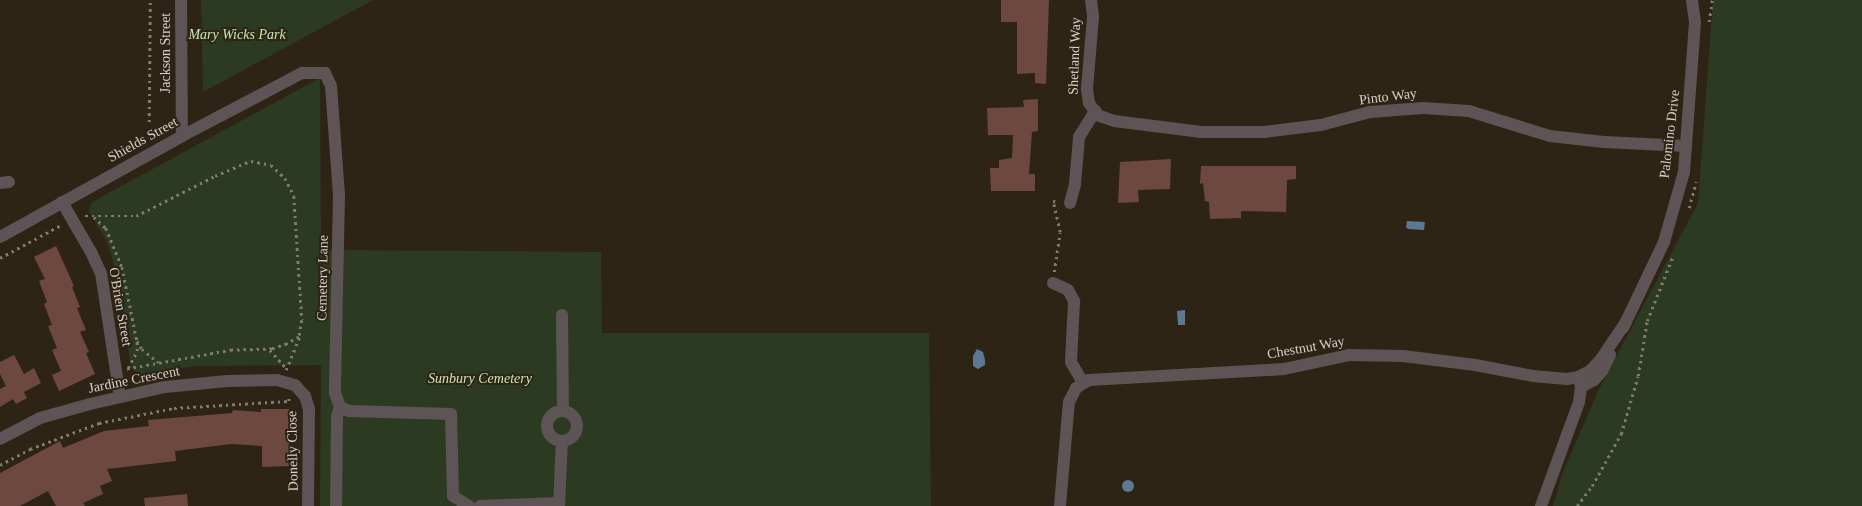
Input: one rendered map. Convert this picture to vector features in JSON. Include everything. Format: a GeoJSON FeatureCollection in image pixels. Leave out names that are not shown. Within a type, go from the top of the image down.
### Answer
{"type":"FeatureCollection","features":[{"type":"Feature","properties":{"kind":"street","name":"Jackson Street"},"geometry":{"type":"LineString","coordinates":[[181,0],[182,136]]}},
{"type":"Feature","properties":{"kind":"street","name":"Shetland Way"},"geometry":{"type":"LineString","coordinates":[[1091,0],[1093,17],[1087,89],[1089,103],[1094,111]]}},
{"type":"Feature","properties":{"kind":"street","name":"Palomino Drive"},"geometry":{"type":"LineString","coordinates":[[1580,382],[1601,359],[1626,322],[1664,242],[1684,172],[1695,22],[1692,0]]}},
{"type":"Feature","properties":{"kind":"street","name":"Shields Street"},"geometry":{"type":"LineString","coordinates":[[0,237],[182,136],[302,73]]}},
{"type":"Feature","properties":{"kind":"street","name":"Cemetery Lane"},"geometry":{"type":"LineString","coordinates":[[302,73],[325,73],[330,86],[340,195],[335,393],[340,407],[337,417],[336,506]]}},
{"type":"Feature","properties":{"kind":"street","name":"Pinto Way"},"geometry":{"type":"LineString","coordinates":[[1094,111],[1097,115],[1114,120],[1201,132],[1264,132],[1321,124],[1370,112],[1423,108],[1469,111],[1550,136],[1604,142],[1686,146]]}},
{"type":"Feature","properties":{"kind":"street"},"geometry":{"type":"LineString","coordinates":[[1070,202],[1075,184],[1079,137],[1094,111]]}},
{"type":"Feature","properties":{"kind":"street","name":"O'Brien Street"},"geometry":{"type":"LineString","coordinates":[[62,202],[101,273],[121,370],[120,397]]}},
{"type":"Feature","properties":{"kind":"street"},"geometry":{"type":"LineString","coordinates":[[1053,284],[1068,290],[1074,301],[1070,362],[1083,383],[1076,388],[1070,402],[1060,506]]}},
{"type":"Feature","properties":{"kind":"street"},"geometry":{"type":"LineString","coordinates":[[562,315],[563,411]]}},
{"type":"Feature","properties":{"kind":"street","name":"Chestnut Way"},"geometry":{"type":"LineString","coordinates":[[1083,383],[1089,380],[1284,369],[1349,355],[1402,356],[1475,365],[1533,376],[1580,382]]}},
{"type":"Feature","properties":{"kind":"street","name":"Jardine Crescent"},"geometry":{"type":"LineString","coordinates":[[0,439],[40,418],[165,386],[228,381],[284,382]]}},
{"type":"Feature","properties":{"kind":"street","name":"Donelly Close"},"geometry":{"type":"LineString","coordinates":[[284,382],[295,385],[305,396],[308,409],[308,506]]}},
{"type":"Feature","properties":{"kind":"street"},"geometry":{"type":"LineString","coordinates":[[1541,506],[1579,402],[1580,382]]}},
{"type":"Feature","properties":{"kind":"street"},"geometry":{"type":"LineString","coordinates":[[340,407],[349,411],[450,414],[453,496],[469,506]]}},
{"type":"Feature","properties":{"kind":"street"},"geometry":{"type":"LineString","coordinates":[[563,411],[572,415],[577,424],[575,434],[562,441],[552,437],[549,433],[548,423],[553,414],[563,411]]}},
{"type":"Feature","properties":{"kind":"street"},"geometry":{"type":"LineString","coordinates":[[480,506],[559,505],[562,441]]}},
{"type":"Feature","properties":{"kind":"path"},"geometry":{"type":"LineString","coordinates":[[150,0],[150,122]]}},
{"type":"Feature","properties":{"kind":"path"},"geometry":{"type":"LineString","coordinates":[[0,258],[80,216],[136,216],[215,176],[251,161],[271,165],[286,178],[294,196],[302,320],[299,337],[286,368],[284,382],[289,401],[174,408],[99,422],[30,448],[0,465]]}},
{"type":"Feature","properties":{"kind":"path"},"geometry":{"type":"LineString","coordinates":[[1053,284],[1060,232],[1053,201],[1070,202]]}},
{"type":"Feature","properties":{"kind":"path"},"geometry":{"type":"LineString","coordinates":[[93,216],[106,228],[122,267],[137,341],[137,352],[121,370]]}},
{"type":"Feature","properties":{"kind":"path"},"geometry":{"type":"LineString","coordinates":[[121,370],[232,350],[268,349],[287,344],[299,337]]}},
{"type":"Feature","properties":{"kind":"path"},"geometry":{"type":"LineString","coordinates":[[137,341],[142,349],[158,362]]}},
{"type":"Feature","properties":{"kind":"path"},"geometry":{"type":"LineString","coordinates":[[268,349],[286,368]]}},
{"type":"Feature","properties":{"kind":"green space","name":"Mary Wicks Park"},"geometry":{"type":"Polygon","coordinates":[[[201,0],[373,0],[203,92],[201,0]]]}},
{"type":"Feature","properties":{"kind":"green space"},"geometry":{"type":"Polygon","coordinates":[[[1713,0],[1862,0],[1862,506],[1553,506],[1563,472],[1599,389],[1698,203],[1713,0]]]}},
{"type":"Feature","properties":{"kind":"green space","name":"Sunbury Cemetery"},"geometry":{"type":"Polygon","coordinates":[[[320,78],[321,250],[601,252],[602,333],[929,333],[931,506],[320,506],[321,365],[197,366],[138,374],[131,368],[119,282],[107,242],[89,211],[92,202],[320,78]]]}},
{"type":"Feature","properties":{"kind":"water"},"geometry":{"type":"Polygon","coordinates":[[[1407,221],[1425,222],[1424,230],[1408,229],[1406,227],[1407,221]]]}},
{"type":"Feature","properties":{"kind":"water"},"geometry":{"type":"Polygon","coordinates":[[[1185,310],[1185,325],[1178,325],[1177,311],[1185,310]]]}},
{"type":"Feature","properties":{"kind":"water"},"geometry":{"type":"Polygon","coordinates":[[[977,349],[983,352],[985,360],[985,365],[978,369],[973,366],[973,356],[977,349]]]}},
{"type":"Feature","properties":{"kind":"water"},"geometry":{"type":"Polygon","coordinates":[[[1126,480],[1130,480],[1134,486],[1130,492],[1126,492],[1122,488],[1122,484],[1126,480]]]}},
{"type":"Feature","properties":{"kind":"building"},"geometry":{"type":"Polygon","coordinates":[[[1001,0],[1049,0],[1046,84],[1035,83],[1035,73],[1017,74],[1017,22],[1001,22],[1001,0]]]}},
{"type":"Feature","properties":{"kind":"building"},"geometry":{"type":"Polygon","coordinates":[[[1038,99],[1038,131],[1032,132],[1029,174],[1035,174],[1035,191],[991,191],[990,168],[999,168],[999,160],[1012,158],[1013,135],[988,135],[987,108],[1024,107],[1023,100],[1038,99]]]}},
{"type":"Feature","properties":{"kind":"building"},"geometry":{"type":"Polygon","coordinates":[[[1171,159],[1170,189],[1138,190],[1139,202],[1118,203],[1120,162],[1171,159]]]}},
{"type":"Feature","properties":{"kind":"building"},"geometry":{"type":"Polygon","coordinates":[[[1201,166],[1296,166],[1296,179],[1287,180],[1286,212],[1241,211],[1241,218],[1210,219],[1209,202],[1205,201],[1203,183],[1200,184],[1201,166]]]}},
{"type":"Feature","properties":{"kind":"building"},"geometry":{"type":"Polygon","coordinates":[[[56,246],[74,286],[72,287],[80,307],[77,308],[86,330],[80,332],[89,352],[86,353],[95,374],[59,391],[52,375],[61,371],[52,350],[57,348],[48,326],[52,325],[44,304],[47,302],[39,281],[45,279],[34,257],[56,246]]]}},
{"type":"Feature","properties":{"kind":"building"},"geometry":{"type":"Polygon","coordinates":[[[14,355],[24,374],[34,368],[41,383],[24,392],[27,398],[16,404],[13,399],[0,407],[0,389],[6,386],[0,374],[0,362],[14,355]]]}},
{"type":"Feature","properties":{"kind":"building"},"geometry":{"type":"Polygon","coordinates":[[[261,409],[289,409],[289,466],[262,467],[262,446],[231,444],[175,451],[176,461],[107,469],[112,481],[100,486],[103,494],[83,503],[85,506],[56,506],[48,491],[20,506],[0,506],[0,473],[60,441],[63,448],[104,431],[149,426],[148,420],[232,413],[233,410],[261,412],[261,409]]]}},
{"type":"Feature","properties":{"kind":"building"},"geometry":{"type":"Polygon","coordinates":[[[187,494],[188,506],[145,506],[144,498],[187,494]]]}}]}
